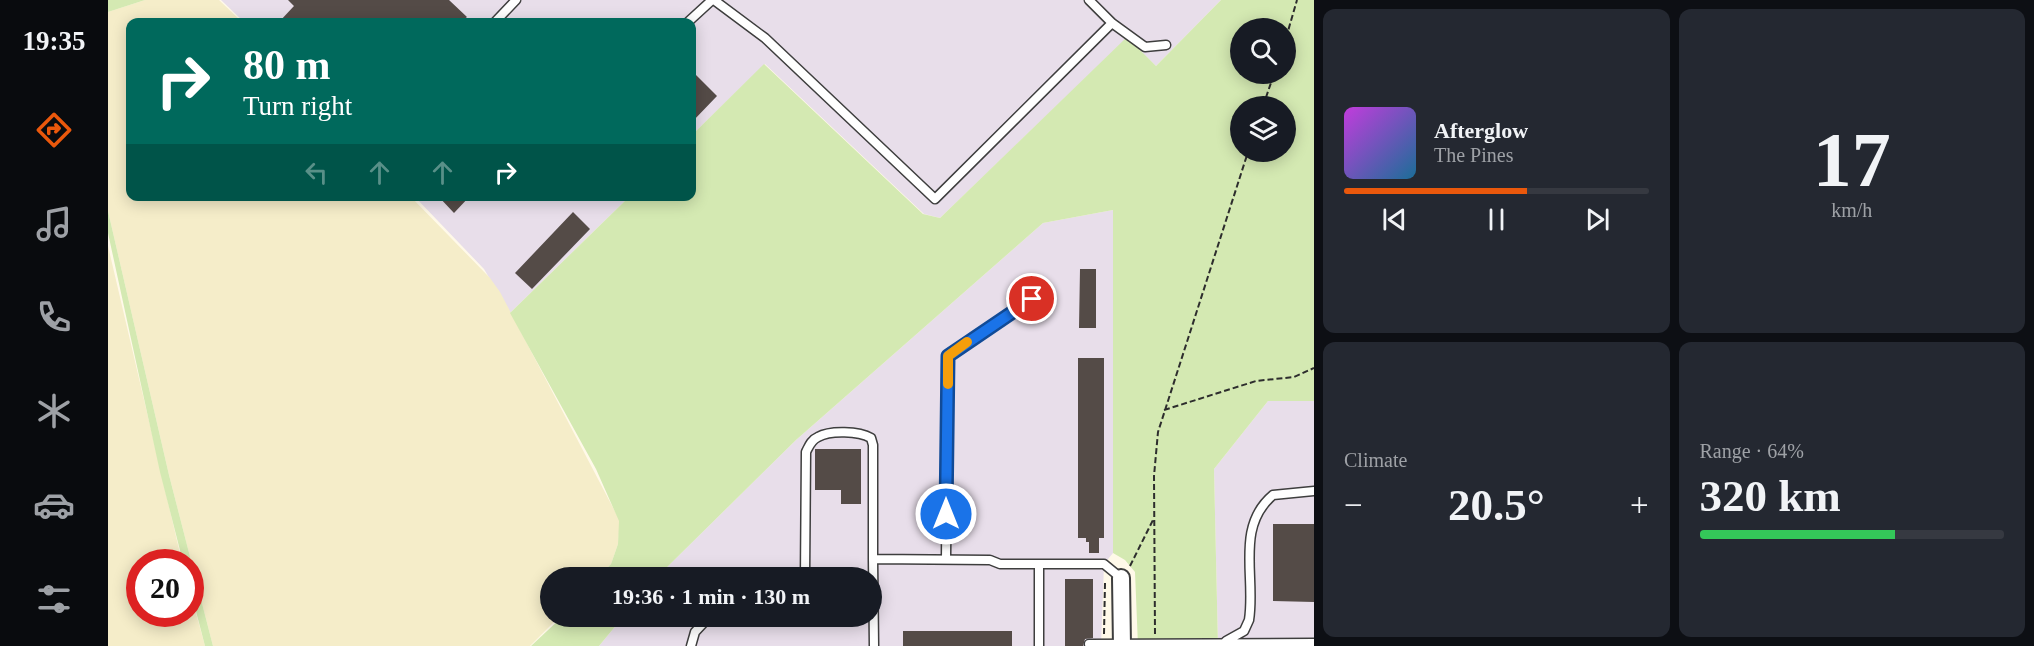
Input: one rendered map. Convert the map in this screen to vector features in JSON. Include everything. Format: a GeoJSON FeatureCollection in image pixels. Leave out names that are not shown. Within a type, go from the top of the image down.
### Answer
{"type":"FeatureCollection","features":[{"type":"Feature","properties":{"kind":"street"},"geometry":{"type":"LineString","coordinates":[[1121,578],[1122,645]]}},
{"type":"Feature","properties":{"kind":"lane"},"geometry":{"type":"LineString","coordinates":[[499,18],[516,0]]}},
{"type":"Feature","properties":{"kind":"lane"},"geometry":{"type":"LineString","coordinates":[[692,18],[713,0],[765,38],[935,200],[1112,23]]}},
{"type":"Feature","properties":{"kind":"lane"},"geometry":{"type":"LineString","coordinates":[[1089,0],[1112,23],[1145,47],[1166,45]]}},
{"type":"Feature","properties":{"kind":"lane"},"geometry":{"type":"LineString","coordinates":[[946,559],[948,356],[1032,299]]}},
{"type":"Feature","properties":{"kind":"lane"},"geometry":{"type":"LineString","coordinates":[[805,567],[806,452],[810,442],[826,434],[863,434],[871,438],[873,445],[873,567]]}},
{"type":"Feature","properties":{"kind":"lane"},"geometry":{"type":"LineString","coordinates":[[1220,643],[1244,631],[1249,620],[1250,528],[1255,514],[1273,495],[1314,491]]}},
{"type":"Feature","properties":{"kind":"lane"},"geometry":{"type":"LineString","coordinates":[[873,558],[990,560],[1000,564],[1104,564],[1121,578]]}},
{"type":"Feature","properties":{"kind":"lane"},"geometry":{"type":"LineString","coordinates":[[1039,564],[1039,646]]}},
{"type":"Feature","properties":{"kind":"lane"},"geometry":{"type":"LineString","coordinates":[[691,646],[694,632],[699,627]]}},
{"type":"Feature","properties":{"kind":"lane"},"geometry":{"type":"LineString","coordinates":[[873,627],[874,646]]}},
{"type":"Feature","properties":{"kind":"lane"},"geometry":{"type":"LineString","coordinates":[[1089,644],[1314,643]]}},
{"type":"Feature","properties":{"kind":"path"},"geometry":{"type":"LineString","coordinates":[[1292,18],[1297,0]]}},
{"type":"Feature","properties":{"kind":"path"},"geometry":{"type":"LineString","coordinates":[[1155,643],[1154,454],[1164,410],[1245,162]]}},
{"type":"Feature","properties":{"kind":"path"},"geometry":{"type":"LineString","coordinates":[[1164,410],[1256,381],[1293,377],[1314,368]]}},
{"type":"Feature","properties":{"kind":"path"},"geometry":{"type":"LineString","coordinates":[[1121,578],[1138,554],[1154,517]]}},
{"type":"Feature","properties":{"kind":"path"},"geometry":{"type":"LineString","coordinates":[[1104,644],[1107,567]]}},
{"type":"Feature","properties":{"kind":"shaded area"},"geometry":{"type":"Polygon","coordinates":[[[145,0],[219,0],[238,18],[126,18],[126,201],[415,201],[490,278],[500,292],[620,521],[618,544],[611,564],[608,567],[540,567],[540,627],[549,627],[530,646],[213,646],[204,611],[204,549],[188,549],[108,211],[108,12],[145,0]]]}},
{"type":"Feature","properties":{"kind":"shaded area"},"geometry":{"type":"Polygon","coordinates":[[[221,0],[1221,0],[1156,66],[1127,38],[940,218],[924,214],[765,64],[696,131],[696,18],[240,18],[221,0]]]}},
{"type":"Feature","properties":{"kind":"shaded area"},"geometry":{"type":"Polygon","coordinates":[[[419,201],[625,201],[510,313],[484,269],[419,201]]]}},
{"type":"Feature","properties":{"kind":"shaded area"},"geometry":{"type":"Polygon","coordinates":[[[1113,210],[1113,553],[1104,564],[1101,646],[599,646],[615,627],[882,627],[882,567],[667,567],[796,440],[1043,223],[1113,210]]]}},
{"type":"Feature","properties":{"kind":"shaded area"},"geometry":{"type":"Polygon","coordinates":[[[108,246],[179,549],[126,549],[126,627],[200,627],[205,646],[108,646],[108,246]]]}},
{"type":"Feature","properties":{"kind":"shaded area"},"geometry":{"type":"Polygon","coordinates":[[[1268,401],[1314,401],[1314,646],[1218,646],[1214,469],[1268,401]]]}},
{"type":"Feature","properties":{"kind":"green space"},"geometry":{"type":"Polygon","coordinates":[[[108,0],[145,0],[108,12],[108,0]]]}},
{"type":"Feature","properties":{"kind":"green space"},"geometry":{"type":"Polygon","coordinates":[[[1221,0],[1314,0],[1314,401],[1268,401],[1214,469],[1218,646],[1138,646],[1135,572],[1125,560],[1113,553],[1113,210],[1043,223],[796,440],[667,567],[608,567],[618,544],[619,521],[596,469],[510,313],[625,201],[696,201],[696,131],[764,64],[923,214],[940,218],[1127,37],[1156,66],[1221,0]]]}},
{"type":"Feature","properties":{"kind":"green space"},"geometry":{"type":"Polygon","coordinates":[[[108,211],[188,549],[180,549],[160,472],[108,233],[108,211]]]}},
{"type":"Feature","properties":{"kind":"green space"},"geometry":{"type":"Polygon","coordinates":[[[204,611],[213,646],[205,646],[200,627],[204,627],[204,611]]]}},
{"type":"Feature","properties":{"kind":"green space"},"geometry":{"type":"Polygon","coordinates":[[[551,627],[615,627],[599,646],[531,646],[551,627]]]}},
{"type":"Feature","properties":{"kind":"building"},"geometry":{"type":"Polygon","coordinates":[[[288,0],[449,0],[467,17],[283,18],[294,6],[288,0]]]}},
{"type":"Feature","properties":{"kind":"building"},"geometry":{"type":"Polygon","coordinates":[[[696,75],[717,96],[696,118],[696,75]]]}},
{"type":"Feature","properties":{"kind":"building"},"geometry":{"type":"Polygon","coordinates":[[[443,201],[465,201],[454,213],[443,201]]]}},
{"type":"Feature","properties":{"kind":"building"},"geometry":{"type":"Polygon","coordinates":[[[573,212],[590,229],[532,289],[515,273],[573,212]]]}},
{"type":"Feature","properties":{"kind":"building"},"geometry":{"type":"Polygon","coordinates":[[[1080,269],[1096,269],[1096,328],[1079,328],[1080,269]]]}},
{"type":"Feature","properties":{"kind":"building"},"geometry":{"type":"Polygon","coordinates":[[[1078,358],[1104,358],[1104,538],[1099,538],[1099,553],[1089,553],[1089,542],[1086,542],[1086,538],[1078,538],[1078,358]]]}},
{"type":"Feature","properties":{"kind":"building"},"geometry":{"type":"Polygon","coordinates":[[[815,449],[861,449],[861,504],[841,504],[841,490],[815,490],[815,449]]]}},
{"type":"Feature","properties":{"kind":"building"},"geometry":{"type":"Polygon","coordinates":[[[1273,524],[1314,524],[1314,602],[1273,601],[1273,524]]]}},
{"type":"Feature","properties":{"kind":"building"},"geometry":{"type":"Polygon","coordinates":[[[1065,579],[1093,579],[1093,638],[1085,639],[1083,646],[1065,646],[1065,579]]]}},
{"type":"Feature","properties":{"kind":"building"},"geometry":{"type":"Polygon","coordinates":[[[903,631],[1012,631],[1012,646],[903,646],[903,631]]]}},
{"type":"Feature","properties":{"kind":"slow traffic"},"geometry":{"type":"LineString","coordinates":[[948,384],[948,356],[967,342]]}},
{"type":"Feature","properties":{"kind":"route"},"geometry":{"type":"LineString","coordinates":[[946,514],[948,356],[1032,299]]}}]}
